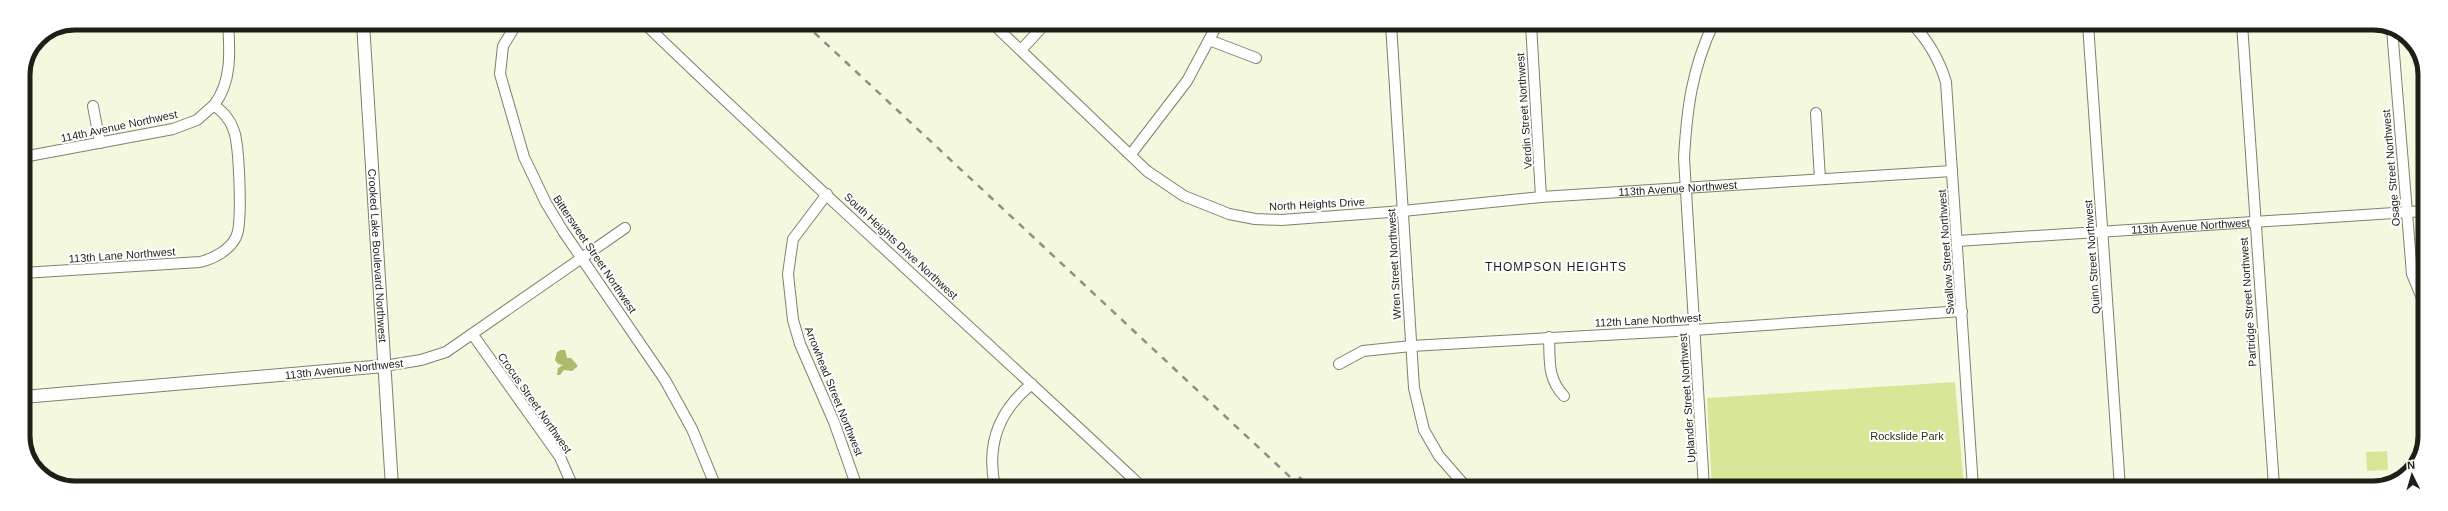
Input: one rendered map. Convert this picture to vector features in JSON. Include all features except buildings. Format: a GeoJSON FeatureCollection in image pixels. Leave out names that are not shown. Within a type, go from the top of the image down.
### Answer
{"type":"FeatureCollection","features":[{"type":"Feature","properties":{"kind":"street","name":"114th Avenue Northwest"},"geometry":{"type":"LineString","coordinates":[[30,156],[174,128],[197,120],[214,105],[223,90],[229,68],[228,30]]}},
{"type":"Feature","properties":{"kind":"street","name":"Crooked Lake Boulevard Northwest"},"geometry":{"type":"LineString","coordinates":[[363,30],[392,481]]}},
{"type":"Feature","properties":{"kind":"street","name":"Bittersweet Street Northwest"},"geometry":{"type":"LineString","coordinates":[[513,30],[503,46],[500,60],[500,74],[524,157],[546,203],[582,259],[665,380],[692,429],[714,481]]}},
{"type":"Feature","properties":{"kind":"street","name":"South Heights Drive Northwest"},"geometry":{"type":"LineString","coordinates":[[651,30],[738,115],[827,194],[1135,481]]}},
{"type":"Feature","properties":{"kind":"street","name":"North Heights Drive"},"geometry":{"type":"LineString","coordinates":[[1000,30],[1131,154],[1147,171],[1184,196],[1229,214],[1255,219],[1281,220],[1403,211]]}},
{"type":"Feature","properties":{"kind":"street"},"geometry":{"type":"LineString","coordinates":[[1021,50],[1040,30]]}},
{"type":"Feature","properties":{"kind":"street"},"geometry":{"type":"LineString","coordinates":[[1131,154],[1187,81],[1215,30]]}},
{"type":"Feature","properties":{"kind":"street","name":"Wren Street Northwest"},"geometry":{"type":"LineString","coordinates":[[1391,30],[1414,388],[1424,430],[1439,456],[1461,481]]}},
{"type":"Feature","properties":{"kind":"street","name":"Verdin Street Northwest"},"geometry":{"type":"LineString","coordinates":[[1531,30],[1541,197]]}},
{"type":"Feature","properties":{"kind":"street","name":"Uplander Street Northwest"},"geometry":{"type":"LineString","coordinates":[[1704,481],[1684,158],[1688,107],[1693,75],[1712,30]]}},
{"type":"Feature","properties":{"kind":"street","name":"Swallow Street Northwest"},"geometry":{"type":"LineString","coordinates":[[1917,30],[1932,48],[1939,60],[1946,82],[1974,481]]}},
{"type":"Feature","properties":{"kind":"street","name":"Quinn Street Northwest"},"geometry":{"type":"LineString","coordinates":[[2088,30],[2120,481]]}},
{"type":"Feature","properties":{"kind":"street","name":"Partridge Street Northwest"},"geometry":{"type":"LineString","coordinates":[[2242,30],[2254,222],[2274,481]]}},
{"type":"Feature","properties":{"kind":"street","name":"Osage Street Northwest"},"geometry":{"type":"LineString","coordinates":[[2392,35],[2412,278],[2418,290]]}},
{"type":"Feature","properties":{"kind":"street"},"geometry":{"type":"LineString","coordinates":[[1209,40],[1256,58]]}},
{"type":"Feature","properties":{"kind":"street","name":"113th Lane Northwest"},"geometry":{"type":"LineString","coordinates":[[30,273],[200,262],[221,253],[236,237],[240,221],[234,132],[227,116],[214,105]]}},
{"type":"Feature","properties":{"kind":"street"},"geometry":{"type":"LineString","coordinates":[[93,106],[100,143]]}},
{"type":"Feature","properties":{"kind":"street"},"geometry":{"type":"LineString","coordinates":[[1816,113],[1820,179]]}},
{"type":"Feature","properties":{"kind":"street","name":"113th Avenue Northwest"},"geometry":{"type":"LineString","coordinates":[[1403,211],[1541,197],[1686,190],[1820,179],[1952,171]]}},
{"type":"Feature","properties":{"kind":"street","name":"Arrowhead Street Northwest"},"geometry":{"type":"LineString","coordinates":[[827,194],[793,239],[788,265],[790,295],[793,320],[800,344],[834,422],[855,481]]}},
{"type":"Feature","properties":{"kind":"street","name":"113th Avenue Northwest"},"geometry":{"type":"LineString","coordinates":[[1957,241],[2418,211]]}},
{"type":"Feature","properties":{"kind":"street","name":"113th Avenue Northwest"},"geometry":{"type":"LineString","coordinates":[[30,396],[384,366],[436,356],[473,335],[625,228]]}},
{"type":"Feature","properties":{"kind":"street","name":"112th Lane Northwest"},"geometry":{"type":"LineString","coordinates":[[1339,364],[1363,351],[1411,346],[1548,337],[1694,330],[1962,311]]}},
{"type":"Feature","properties":{"kind":"street","name":"Crocus Street Northwest"},"geometry":{"type":"LineString","coordinates":[[473,335],[560,457],[570,481]]}},
{"type":"Feature","properties":{"kind":"street"},"geometry":{"type":"LineString","coordinates":[[1548,337],[1550,374],[1554,386],[1564,396]]}},
{"type":"Feature","properties":{"kind":"street"},"geometry":{"type":"LineString","coordinates":[[994,481],[993,441],[1000,420],[1008,407],[1032,384]]}},
{"type":"Feature","properties":{"kind":"green space","name":"Rockslide Park"},"geometry":{"type":"Polygon","coordinates":[[[1955,382],[1963,481],[1712,481],[1707,398],[1955,382]]]}},
{"type":"Feature","properties":{"kind":"green space"},"geometry":{"type":"Polygon","coordinates":[[[2387,451],[2388,470],[2367,471],[2366,452],[2387,451]]]}},
{"type":"Feature","properties":{"kind":"shaded area"},"geometry":{"type":"Polygon","coordinates":[[[565,350],[567,358],[571,358],[578,366],[572,371],[564,370],[560,375],[557,375],[558,368],[563,365],[558,364],[555,360],[557,352],[565,350]]]}},
{"type":"Feature","properties":{"kind":"railway"},"geometry":{"type":"LineString","coordinates":[[811,30],[1295,481]]}},
{"type":"Feature","properties":{"kind":"railway"},"geometry":{"type":"LineString","coordinates":[[1299,477],[1303,481]]}},
{"type":"Feature","properties":{"kind":"district","name":"THOMPSON HEIGHTS"},"geometry":{"type":"Point","coordinates":[1556,267]}}]}
